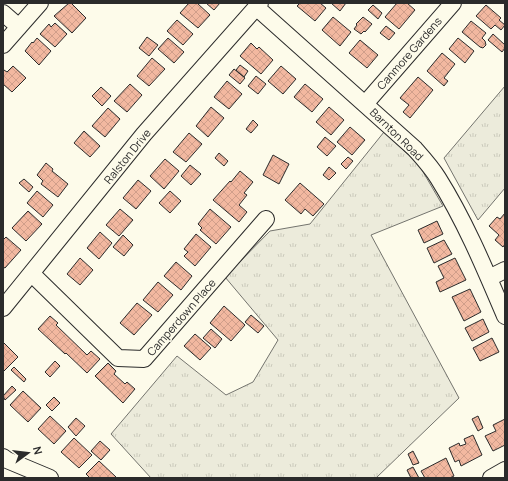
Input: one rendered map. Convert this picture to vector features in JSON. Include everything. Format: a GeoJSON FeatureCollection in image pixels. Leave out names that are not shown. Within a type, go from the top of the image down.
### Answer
{"type":"FeatureCollection","features":[{"type":"Feature","properties":{"kind":"street"},"geometry":{"type":"LineString","coordinates":[[3,45],[40,3]]}},
{"type":"Feature","properties":{"kind":"street","name":"Canmore Gardens"},"geometry":{"type":"LineString","coordinates":[[365,104],[453,3]]}},
{"type":"Feature","properties":{"kind":"street","name":"Barnton Road"},"geometry":{"type":"LineString","coordinates":[[258,5],[415,149],[437,177],[458,212],[505,316]]}},
{"type":"Feature","properties":{"kind":"street","name":"Ralston Drive"},"geometry":{"type":"LineString","coordinates":[[3,308],[144,134],[258,5]]}},
{"type":"Feature","properties":{"kind":"street"},"geometry":{"type":"LineString","coordinates":[[3,13],[19,27]]}},
{"type":"Feature","properties":{"kind":"street","name":"Camperdown Place"},"geometry":{"type":"LineString","coordinates":[[32,274],[118,358],[144,359],[266,219]]}},
{"type":"Feature","properties":{"kind":"street"},"geometry":{"type":"LineString","coordinates":[[489,278],[505,270]]}},
{"type":"Feature","properties":{"kind":"street"},"geometry":{"type":"LineString","coordinates":[[3,457],[50,478]]}},
{"type":"Feature","properties":{"kind":"street"},"geometry":{"type":"LineString","coordinates":[[491,478],[505,470]]}},
{"type":"Feature","properties":{"kind":"green space"},"geometry":{"type":"Polygon","coordinates":[[[505,86],[505,188],[478,220],[444,158],[505,86]]]}},
{"type":"Feature","properties":{"kind":"green space"},"geometry":{"type":"Polygon","coordinates":[[[384,132],[419,165],[443,206],[371,235],[459,398],[376,478],[151,478],[111,434],[177,356],[226,395],[253,382],[278,340],[225,277],[270,231],[310,224],[384,132]]]}},
{"type":"Feature","properties":{"kind":"building"},"geometry":{"type":"Polygon","coordinates":[[[69,3],[71,3],[86,18],[72,33],[54,16],[69,3]]]}},
{"type":"Feature","properties":{"kind":"building"},"geometry":{"type":"Polygon","coordinates":[[[189,3],[197,3],[210,15],[198,28],[180,13],[189,3]]]}},
{"type":"Feature","properties":{"kind":"building"},"geometry":{"type":"Polygon","coordinates":[[[206,3],[220,3],[214,10],[206,3]]]}},
{"type":"Feature","properties":{"kind":"building"},"geometry":{"type":"Polygon","coordinates":[[[300,3],[320,3],[326,8],[315,21],[297,6],[300,3]]]}},
{"type":"Feature","properties":{"kind":"building"},"geometry":{"type":"Polygon","coordinates":[[[331,3],[346,3],[340,11],[331,3]]]}},
{"type":"Feature","properties":{"kind":"building"},"geometry":{"type":"Polygon","coordinates":[[[397,3],[407,3],[415,10],[399,29],[385,17],[397,3]]]}},
{"type":"Feature","properties":{"kind":"building"},"geometry":{"type":"Polygon","coordinates":[[[373,5],[382,13],[378,19],[368,10],[373,5]]]}},
{"type":"Feature","properties":{"kind":"building"},"geometry":{"type":"Polygon","coordinates":[[[486,5],[501,18],[499,20],[505,25],[501,30],[495,25],[491,29],[476,16],[486,5]]]}},
{"type":"Feature","properties":{"kind":"building"},"geometry":{"type":"Polygon","coordinates":[[[333,17],[351,32],[340,46],[322,30],[333,17]]]}},
{"type":"Feature","properties":{"kind":"building"},"geometry":{"type":"Polygon","coordinates":[[[363,17],[372,24],[365,32],[364,31],[361,34],[354,29],[357,25],[356,24],[363,17]]]}},
{"type":"Feature","properties":{"kind":"building"},"geometry":{"type":"Polygon","coordinates":[[[177,20],[193,34],[183,45],[167,31],[177,20]]]}},
{"type":"Feature","properties":{"kind":"building"},"geometry":{"type":"Polygon","coordinates":[[[471,21],[486,33],[482,38],[486,45],[483,48],[462,32],[471,21]]]}},
{"type":"Feature","properties":{"kind":"building"},"geometry":{"type":"Polygon","coordinates":[[[55,23],[67,34],[55,47],[40,34],[49,24],[51,27],[55,23]]]}},
{"type":"Feature","properties":{"kind":"building"},"geometry":{"type":"Polygon","coordinates":[[[386,26],[395,33],[389,40],[380,33],[386,26]]]}},
{"type":"Feature","properties":{"kind":"building"},"geometry":{"type":"Polygon","coordinates":[[[493,34],[505,45],[502,52],[488,40],[493,34]]]}},
{"type":"Feature","properties":{"kind":"building"},"geometry":{"type":"Polygon","coordinates":[[[147,37],[158,45],[149,56],[139,48],[147,37]]]}},
{"type":"Feature","properties":{"kind":"building"},"geometry":{"type":"Polygon","coordinates":[[[37,38],[51,51],[39,65],[25,51],[37,38]]]}},
{"type":"Feature","properties":{"kind":"building"},"geometry":{"type":"Polygon","coordinates":[[[168,38],[184,52],[174,63],[158,49],[168,38]]]}},
{"type":"Feature","properties":{"kind":"building"},"geometry":{"type":"Polygon","coordinates":[[[458,38],[474,51],[465,63],[449,49],[458,38]]]}},
{"type":"Feature","properties":{"kind":"building"},"geometry":{"type":"Polygon","coordinates":[[[360,40],[378,55],[367,68],[349,53],[360,40]]]}},
{"type":"Feature","properties":{"kind":"building"},"geometry":{"type":"Polygon","coordinates":[[[251,43],[257,49],[259,47],[273,60],[261,74],[240,56],[251,43]]]}},
{"type":"Feature","properties":{"kind":"building"},"geometry":{"type":"Polygon","coordinates":[[[442,53],[455,64],[444,78],[448,81],[444,86],[427,71],[442,53]]]}},
{"type":"Feature","properties":{"kind":"building"},"geometry":{"type":"Polygon","coordinates":[[[152,58],[165,69],[149,86],[137,76],[152,58]]]}},
{"type":"Feature","properties":{"kind":"building"},"geometry":{"type":"Polygon","coordinates":[[[240,65],[248,71],[244,77],[236,70],[240,65]]]}},
{"type":"Feature","properties":{"kind":"building"},"geometry":{"type":"Polygon","coordinates":[[[13,66],[26,78],[12,92],[3,84],[3,72],[4,70],[7,72],[13,66]]]}},
{"type":"Feature","properties":{"kind":"building"},"geometry":{"type":"Polygon","coordinates":[[[281,66],[296,79],[283,94],[268,81],[281,66]]]}},
{"type":"Feature","properties":{"kind":"building"},"geometry":{"type":"Polygon","coordinates":[[[234,69],[245,78],[240,84],[229,75],[234,69]]]}},
{"type":"Feature","properties":{"kind":"building"},"geometry":{"type":"Polygon","coordinates":[[[256,76],[266,84],[258,94],[248,86],[256,76]]]}},
{"type":"Feature","properties":{"kind":"building"},"geometry":{"type":"Polygon","coordinates":[[[418,77],[433,90],[410,118],[403,112],[409,105],[400,98],[418,77]]]}},
{"type":"Feature","properties":{"kind":"building"},"geometry":{"type":"Polygon","coordinates":[[[227,81],[242,94],[229,109],[214,97],[227,81]]]}},
{"type":"Feature","properties":{"kind":"building"},"geometry":{"type":"Polygon","coordinates":[[[130,84],[142,95],[127,112],[114,101],[130,84]]]}},
{"type":"Feature","properties":{"kind":"building"},"geometry":{"type":"Polygon","coordinates":[[[305,84],[323,99],[312,112],[294,97],[305,84]]]}},
{"type":"Feature","properties":{"kind":"building"},"geometry":{"type":"Polygon","coordinates":[[[101,87],[111,96],[102,106],[92,96],[101,87]]]}},
{"type":"Feature","properties":{"kind":"building"},"geometry":{"type":"Polygon","coordinates":[[[211,107],[224,118],[208,137],[196,126],[211,107]]]}},
{"type":"Feature","properties":{"kind":"building"},"geometry":{"type":"Polygon","coordinates":[[[329,107],[344,120],[331,135],[316,122],[329,107]]]}},
{"type":"Feature","properties":{"kind":"building"},"geometry":{"type":"Polygon","coordinates":[[[108,108],[120,119],[105,137],[92,126],[108,108]]]}},
{"type":"Feature","properties":{"kind":"building"},"geometry":{"type":"Polygon","coordinates":[[[253,120],[258,125],[251,133],[246,129],[253,120]]]}},
{"type":"Feature","properties":{"kind":"building"},"geometry":{"type":"Polygon","coordinates":[[[350,127],[365,140],[352,155],[337,142],[350,127]]]}},
{"type":"Feature","properties":{"kind":"building"},"geometry":{"type":"Polygon","coordinates":[[[84,131],[100,146],[90,157],[74,143],[84,131]]]}},
{"type":"Feature","properties":{"kind":"building"},"geometry":{"type":"Polygon","coordinates":[[[189,133],[202,144],[186,162],[173,152],[189,133]]]}},
{"type":"Feature","properties":{"kind":"building"},"geometry":{"type":"Polygon","coordinates":[[[325,137],[336,146],[327,156],[317,147],[325,137]]]}},
{"type":"Feature","properties":{"kind":"building"},"geometry":{"type":"Polygon","coordinates":[[[219,153],[228,161],[224,166],[215,158],[219,153]]]}},
{"type":"Feature","properties":{"kind":"building"},"geometry":{"type":"Polygon","coordinates":[[[273,155],[289,164],[279,184],[263,175],[273,155]]]}},
{"type":"Feature","properties":{"kind":"building"},"geometry":{"type":"Polygon","coordinates":[[[348,157],[353,161],[346,169],[341,164],[348,157]]]}},
{"type":"Feature","properties":{"kind":"building"},"geometry":{"type":"Polygon","coordinates":[[[165,159],[179,171],[164,189],[150,176],[165,159]]]}},
{"type":"Feature","properties":{"kind":"building"},"geometry":{"type":"Polygon","coordinates":[[[46,163],[53,169],[52,171],[68,184],[58,197],[41,184],[43,181],[37,175],[46,163]]]}},
{"type":"Feature","properties":{"kind":"building"},"geometry":{"type":"Polygon","coordinates":[[[190,165],[201,174],[191,185],[181,176],[190,165]]]}},
{"type":"Feature","properties":{"kind":"building"},"geometry":{"type":"Polygon","coordinates":[[[329,167],[336,173],[329,180],[323,175],[329,167]]]}},
{"type":"Feature","properties":{"kind":"building"},"geometry":{"type":"Polygon","coordinates":[[[240,171],[253,182],[244,193],[247,195],[239,205],[247,212],[239,222],[213,200],[240,171]]]}},
{"type":"Feature","properties":{"kind":"building"},"geometry":{"type":"Polygon","coordinates":[[[24,179],[33,187],[29,192],[19,183],[24,179]]]}},
{"type":"Feature","properties":{"kind":"building"},"geometry":{"type":"Polygon","coordinates":[[[138,180],[151,191],[136,209],[123,198],[138,180]]]}},
{"type":"Feature","properties":{"kind":"building"},"geometry":{"type":"Polygon","coordinates":[[[300,183],[324,204],[313,216],[305,209],[301,214],[285,200],[300,183]]]}},
{"type":"Feature","properties":{"kind":"building"},"geometry":{"type":"Polygon","coordinates":[[[37,191],[53,205],[43,217],[27,203],[37,191]]]}},
{"type":"Feature","properties":{"kind":"building"},"geometry":{"type":"Polygon","coordinates":[[[170,191],[181,201],[170,213],[159,203],[170,191]]]}},
{"type":"Feature","properties":{"kind":"building"},"geometry":{"type":"Polygon","coordinates":[[[120,209],[133,220],[119,236],[106,225],[120,209]]]}},
{"type":"Feature","properties":{"kind":"building"},"geometry":{"type":"Polygon","coordinates":[[[210,209],[231,227],[216,244],[200,230],[202,228],[198,224],[210,209]]]}},
{"type":"Feature","properties":{"kind":"building"},"geometry":{"type":"Polygon","coordinates":[[[28,211],[42,224],[26,241],[12,228],[28,211]]]}},
{"type":"Feature","properties":{"kind":"building"},"geometry":{"type":"Polygon","coordinates":[[[505,213],[505,244],[503,247],[495,240],[499,235],[489,226],[497,217],[500,219],[505,213]]]}},
{"type":"Feature","properties":{"kind":"building"},"geometry":{"type":"Polygon","coordinates":[[[437,221],[443,234],[424,243],[418,230],[437,221]]]}},
{"type":"Feature","properties":{"kind":"building"},"geometry":{"type":"Polygon","coordinates":[[[100,232],[112,243],[99,259],[87,248],[100,232]]]}},
{"type":"Feature","properties":{"kind":"building"},"geometry":{"type":"Polygon","coordinates":[[[196,234],[211,247],[195,266],[184,256],[188,252],[184,249],[196,234]]]}},
{"type":"Feature","properties":{"kind":"building"},"geometry":{"type":"Polygon","coordinates":[[[123,235],[133,245],[124,256],[113,247],[123,235]]]}},
{"type":"Feature","properties":{"kind":"building"},"geometry":{"type":"Polygon","coordinates":[[[6,237],[21,250],[5,268],[3,267],[3,240],[6,237]]]}},
{"type":"Feature","properties":{"kind":"building"},"geometry":{"type":"Polygon","coordinates":[[[444,240],[452,254],[434,263],[427,248],[444,240]]]}},
{"type":"Feature","properties":{"kind":"building"},"geometry":{"type":"Polygon","coordinates":[[[80,258],[93,270],[80,285],[67,274],[80,258]]]}},
{"type":"Feature","properties":{"kind":"building"},"geometry":{"type":"Polygon","coordinates":[[[455,258],[466,280],[440,292],[436,282],[444,278],[438,266],[455,258]]]}},
{"type":"Feature","properties":{"kind":"building"},"geometry":{"type":"Polygon","coordinates":[[[176,262],[192,276],[181,290],[164,276],[176,262]]]}},
{"type":"Feature","properties":{"kind":"building"},"geometry":{"type":"Polygon","coordinates":[[[158,282],[173,295],[158,312],[143,300],[158,282]]]}},
{"type":"Feature","properties":{"kind":"building"},"geometry":{"type":"Polygon","coordinates":[[[470,289],[481,312],[464,321],[452,297],[470,289]]]}},
{"type":"Feature","properties":{"kind":"building"},"geometry":{"type":"Polygon","coordinates":[[[137,303],[152,315],[134,335],[120,323],[137,303]]]}},
{"type":"Feature","properties":{"kind":"building"},"geometry":{"type":"Polygon","coordinates":[[[224,306],[245,325],[231,341],[210,323],[224,306]]]}},
{"type":"Feature","properties":{"kind":"building"},"geometry":{"type":"Polygon","coordinates":[[[251,315],[264,326],[258,333],[245,322],[251,315]]]}},
{"type":"Feature","properties":{"kind":"building"},"geometry":{"type":"Polygon","coordinates":[[[50,316],[58,323],[56,325],[87,355],[91,351],[100,359],[87,373],[38,329],[50,316]]]}},
{"type":"Feature","properties":{"kind":"building"},"geometry":{"type":"Polygon","coordinates":[[[483,319],[489,332],[472,341],[465,328],[483,319]]]}},
{"type":"Feature","properties":{"kind":"building"},"geometry":{"type":"Polygon","coordinates":[[[211,329],[222,339],[215,348],[203,338],[211,329]]]}},
{"type":"Feature","properties":{"kind":"building"},"geometry":{"type":"Polygon","coordinates":[[[195,334],[211,348],[200,360],[184,346],[195,334]]]}},
{"type":"Feature","properties":{"kind":"building"},"geometry":{"type":"Polygon","coordinates":[[[492,338],[499,352],[480,361],[473,348],[492,338]]]}},
{"type":"Feature","properties":{"kind":"building"},"geometry":{"type":"Polygon","coordinates":[[[3,342],[18,357],[4,371],[3,369],[3,342]]]}},
{"type":"Feature","properties":{"kind":"building"},"geometry":{"type":"Polygon","coordinates":[[[55,361],[60,366],[50,377],[45,372],[55,361]]]}},
{"type":"Feature","properties":{"kind":"building"},"geometry":{"type":"Polygon","coordinates":[[[108,363],[116,371],[114,374],[125,384],[127,382],[135,389],[123,403],[95,376],[108,363]]]}},
{"type":"Feature","properties":{"kind":"building"},"geometry":{"type":"Polygon","coordinates":[[[14,367],[26,379],[24,382],[11,370],[14,367]]]}},
{"type":"Feature","properties":{"kind":"building"},"geometry":{"type":"Polygon","coordinates":[[[12,386],[16,390],[5,400],[3,396],[12,386]]]}},
{"type":"Feature","properties":{"kind":"building"},"geometry":{"type":"Polygon","coordinates":[[[23,391],[41,408],[28,422],[10,405],[23,391]]]}},
{"type":"Feature","properties":{"kind":"building"},"geometry":{"type":"Polygon","coordinates":[[[54,397],[60,403],[52,411],[46,405],[54,397]]]}},
{"type":"Feature","properties":{"kind":"building"},"geometry":{"type":"Polygon","coordinates":[[[50,416],[66,431],[54,444],[38,429],[50,416]]]}},
{"type":"Feature","properties":{"kind":"building"},"geometry":{"type":"Polygon","coordinates":[[[478,416],[483,428],[478,431],[472,419],[478,416]]]}},
{"type":"Feature","properties":{"kind":"building"},"geometry":{"type":"Polygon","coordinates":[[[76,418],[85,426],[76,436],[68,427],[76,418]]]}},
{"type":"Feature","properties":{"kind":"building"},"geometry":{"type":"Polygon","coordinates":[[[505,419],[505,445],[493,451],[485,436],[496,431],[493,425],[505,419]]]}},
{"type":"Feature","properties":{"kind":"building"},"geometry":{"type":"Polygon","coordinates":[[[473,435],[482,455],[461,466],[459,460],[455,462],[449,448],[459,443],[460,446],[466,444],[464,439],[473,435]]]}},
{"type":"Feature","properties":{"kind":"building"},"geometry":{"type":"Polygon","coordinates":[[[74,438],[92,455],[79,468],[61,452],[74,438]]]}},
{"type":"Feature","properties":{"kind":"building"},"geometry":{"type":"Polygon","coordinates":[[[100,441],[110,450],[101,460],[91,451],[100,441]]]}},
{"type":"Feature","properties":{"kind":"building"},"geometry":{"type":"Polygon","coordinates":[[[413,451],[419,463],[413,465],[408,454],[413,451]]]}},
{"type":"Feature","properties":{"kind":"building"},"geometry":{"type":"Polygon","coordinates":[[[446,458],[454,476],[450,478],[425,478],[421,471],[446,458]]]}},
{"type":"Feature","properties":{"kind":"building"},"geometry":{"type":"Polygon","coordinates":[[[99,461],[116,478],[90,478],[86,474],[99,461]]]}},
{"type":"Feature","properties":{"kind":"building"},"geometry":{"type":"Polygon","coordinates":[[[413,467],[419,478],[411,478],[407,470],[413,467]]]}}]}
